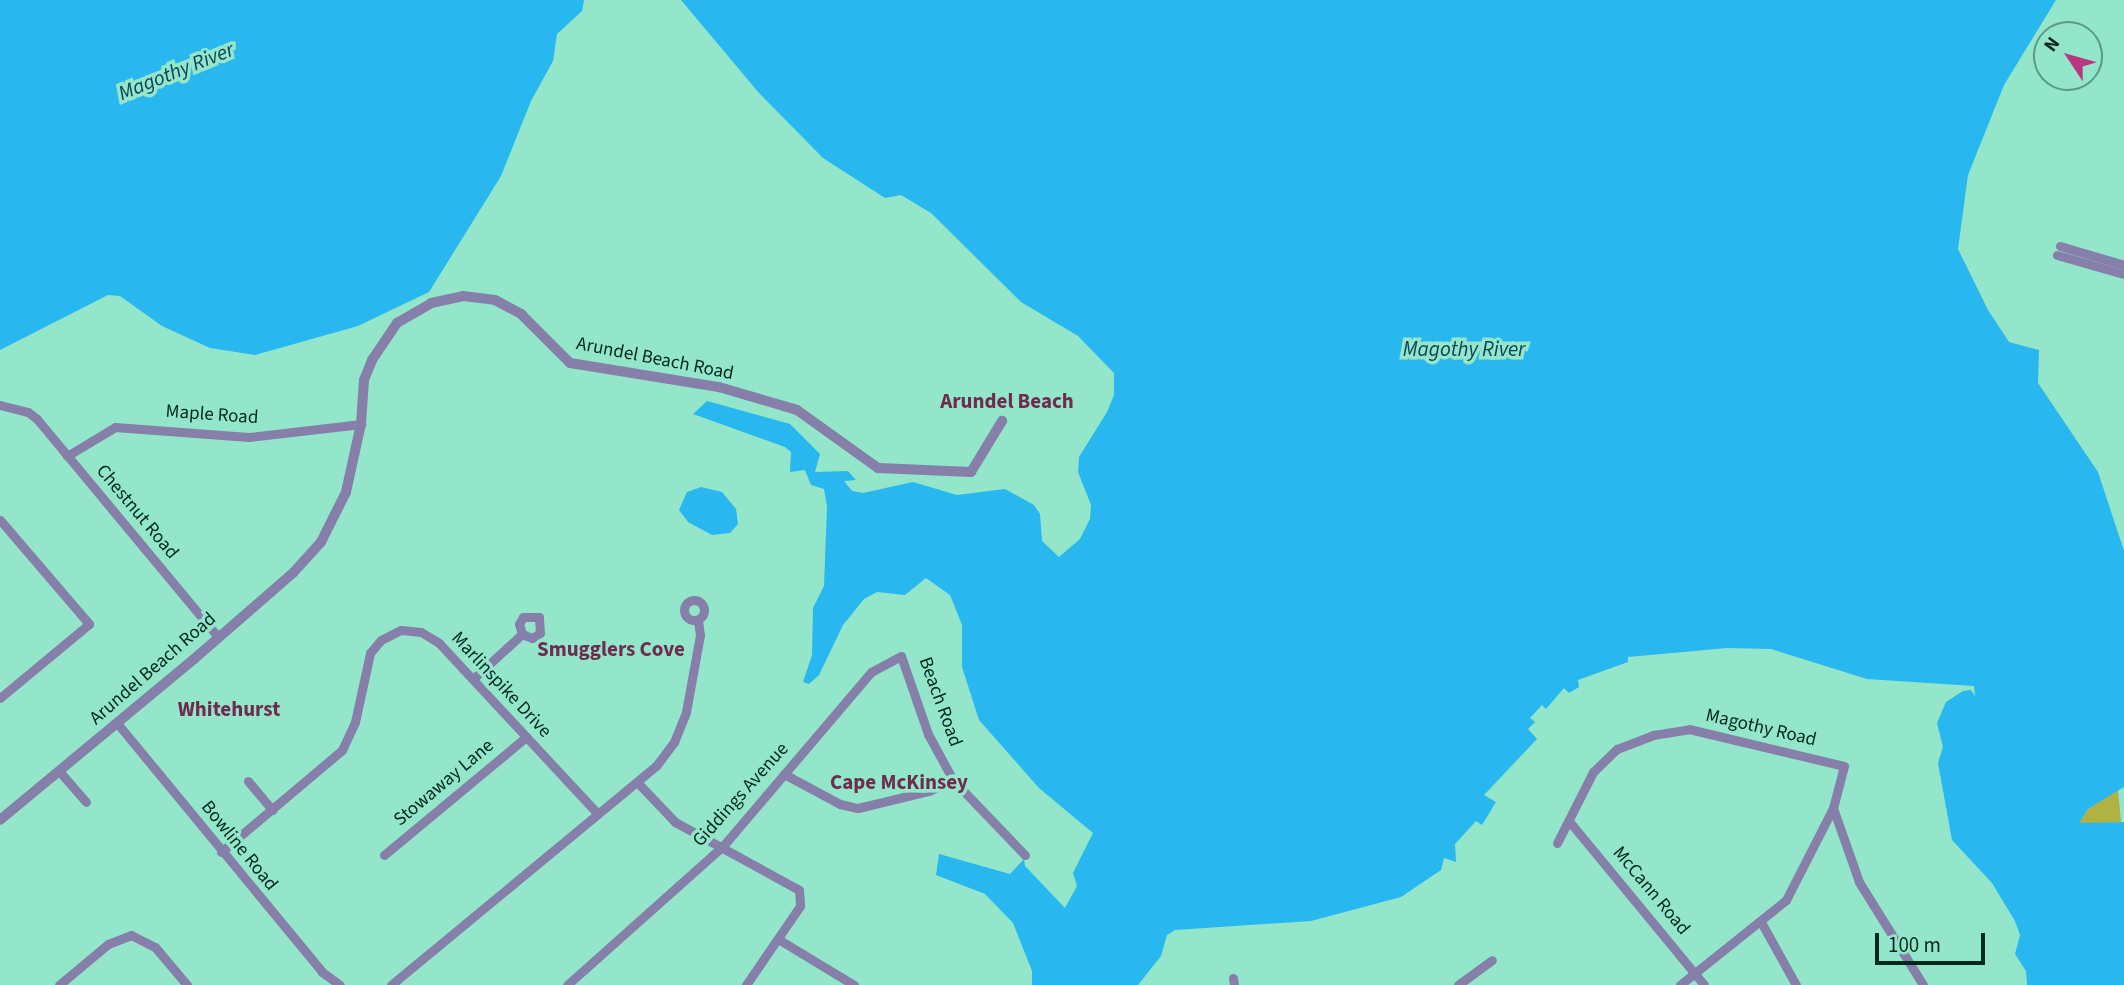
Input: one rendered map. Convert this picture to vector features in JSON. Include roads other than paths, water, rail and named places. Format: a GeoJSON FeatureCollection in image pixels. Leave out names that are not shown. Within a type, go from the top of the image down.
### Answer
{"type":"FeatureCollection","features":[{"type":"Feature","properties":{"kind":"street"},"geometry":{"type":"LineString","coordinates":[[2124,265],[2058,251],[2124,274]]}},
{"type":"Feature","properties":{"kind":"street","name":"Arundel Beach Road"},"geometry":{"type":"LineString","coordinates":[[0,820],[293,573],[333,524],[346,492],[361,424],[364,380],[389,332],[418,309],[463,296],[508,306],[570,363],[719,387],[797,410],[878,468],[971,472],[1002,421]]}},
{"type":"Feature","properties":{"kind":"street","name":"Chestnut Road"},"geometry":{"type":"LineString","coordinates":[[0,405],[28,412],[218,637]]}},
{"type":"Feature","properties":{"kind":"street","name":"Maple Road"},"geometry":{"type":"LineString","coordinates":[[67,456],[115,427],[249,437],[361,424]]}},
{"type":"Feature","properties":{"kind":"street"},"geometry":{"type":"LineString","coordinates":[[0,520],[89,624],[0,698]]}},
{"type":"Feature","properties":{"kind":"street"},"geometry":{"type":"LineString","coordinates":[[391,985],[638,782],[667,753],[682,724],[700,636],[698,620]]}},
{"type":"Feature","properties":{"kind":"street","name":"Marlinspike Drive"},"geometry":{"type":"LineString","coordinates":[[221,852],[344,748],[355,722],[368,658],[392,633],[412,630],[430,636],[598,814]]}},
{"type":"Feature","properties":{"kind":"street"},"geometry":{"type":"LineString","coordinates":[[473,680],[522,634]]}},
{"type":"Feature","properties":{"kind":"street","name":"Giddings Avenue"},"geometry":{"type":"LineString","coordinates":[[567,985],[723,846],[871,672],[904,656]]}},
{"type":"Feature","properties":{"kind":"street","name":"Beach Road"},"geometry":{"type":"LineString","coordinates":[[904,656],[928,734],[953,780],[1026,855]]}},
{"type":"Feature","properties":{"kind":"street","name":"Bowline Road"},"geometry":{"type":"LineString","coordinates":[[117,723],[322,972],[340,985]]}},
{"type":"Feature","properties":{"kind":"street","name":"Magothy Road"},"geometry":{"type":"LineString","coordinates":[[1557,843],[1593,772],[1617,749],[1653,736],[1689,729],[1844,766],[1833,808]]}},
{"type":"Feature","properties":{"kind":"street","name":"Stowaway Lane"},"geometry":{"type":"LineString","coordinates":[[384,855],[526,737]]}},
{"type":"Feature","properties":{"kind":"street"},"geometry":{"type":"LineString","coordinates":[[60,771],[86,802]]}},
{"type":"Feature","properties":{"kind":"street"},"geometry":{"type":"LineString","coordinates":[[784,774],[840,804],[858,808],[929,791],[953,780]]}},
{"type":"Feature","properties":{"kind":"street"},"geometry":{"type":"LineString","coordinates":[[247,781],[272,810]]}},
{"type":"Feature","properties":{"kind":"street"},"geometry":{"type":"LineString","coordinates":[[638,782],[668,816],[796,886],[800,906],[746,985]]}},
{"type":"Feature","properties":{"kind":"street"},"geometry":{"type":"LineString","coordinates":[[1679,985],[1786,900],[1833,808]]}},
{"type":"Feature","properties":{"kind":"street"},"geometry":{"type":"LineString","coordinates":[[1833,808],[1859,882],[1923,985]]}},
{"type":"Feature","properties":{"kind":"street","name":"McCann Road"},"geometry":{"type":"LineString","coordinates":[[1569,821],[1697,972],[1704,985]]}},
{"type":"Feature","properties":{"kind":"street"},"geometry":{"type":"LineString","coordinates":[[1761,922],[1796,985]]}},
{"type":"Feature","properties":{"kind":"street"},"geometry":{"type":"LineString","coordinates":[[59,985],[108,944],[131,935],[155,947],[187,985]]}},
{"type":"Feature","properties":{"kind":"street"},"geometry":{"type":"LineString","coordinates":[[778,939],[854,985]]}},
{"type":"Feature","properties":{"kind":"street"},"geometry":{"type":"LineString","coordinates":[[1458,985],[1492,960]]}},
{"type":"Feature","properties":{"kind":"water","name":"Magothy River"},"geometry":{"type":"Polygon","coordinates":[[[0,0],[584,0],[582,11],[557,34],[553,61],[531,101],[501,176],[429,292],[358,326],[255,355],[210,348],[162,326],[120,296],[108,295],[0,350],[0,0]]]}},
{"type":"Feature","properties":{"kind":"water","name":"Magothy River"},"geometry":{"type":"Polygon","coordinates":[[[681,0],[2056,0],[2043,21],[2033,21],[2033,38],[2004,85],[1968,175],[1958,249],[1988,310],[2009,342],[2039,350],[2038,383],[2098,472],[2124,551],[2124,787],[2088,809],[2079,823],[2124,822],[2124,985],[2027,985],[2026,971],[2015,954],[2020,935],[2015,921],[1992,883],[1952,840],[1938,763],[1943,747],[1937,723],[1946,702],[1963,691],[1971,690],[1975,696],[1974,686],[1867,679],[1771,649],[1727,648],[1628,657],[1628,662],[1578,680],[1579,687],[1569,693],[1564,688],[1546,709],[1542,705],[1530,718],[1535,722],[1528,729],[1537,739],[1484,795],[1496,802],[1482,825],[1476,821],[1455,844],[1456,862],[1444,858],[1441,870],[1401,897],[1311,921],[1175,930],[1167,935],[1161,956],[1138,985],[1032,985],[1032,971],[1013,923],[985,894],[936,875],[939,854],[1010,874],[1024,859],[1025,866],[1065,908],[1077,886],[1073,873],[1093,833],[1039,788],[979,720],[962,667],[962,625],[950,595],[926,578],[905,595],[877,592],[864,599],[843,625],[819,675],[809,684],[803,682],[812,655],[813,608],[824,586],[827,507],[824,489],[811,485],[805,470],[790,472],[791,452],[785,447],[693,414],[707,401],[790,424],[820,454],[815,472],[848,471],[856,480],[844,481],[852,491],[863,493],[913,482],[957,495],[1005,489],[1034,505],[1040,514],[1042,541],[1059,557],[1080,539],[1090,519],[1091,505],[1078,472],[1079,457],[1107,412],[1114,395],[1114,373],[1078,336],[1021,302],[931,213],[901,195],[885,198],[823,158],[759,93],[681,0]]]}},
{"type":"Feature","properties":{"kind":"water"},"geometry":{"type":"Polygon","coordinates":[[[701,487],[722,492],[736,509],[738,524],[730,533],[712,535],[688,522],[679,510],[687,492],[701,487]]]}},
{"type":"Feature","properties":{"kind":"district","name":"Arundel Beach"},"geometry":{"type":"Point","coordinates":[1007,401]}},
{"type":"Feature","properties":{"kind":"district","name":"Smugglers Cove"},"geometry":{"type":"Point","coordinates":[611,649]}},
{"type":"Feature","properties":{"kind":"district","name":"Whitehurst"},"geometry":{"type":"Point","coordinates":[229,709]}},
{"type":"Feature","properties":{"kind":"district","name":"Cape McKinsey"},"geometry":{"type":"Point","coordinates":[899,782]}}]}
